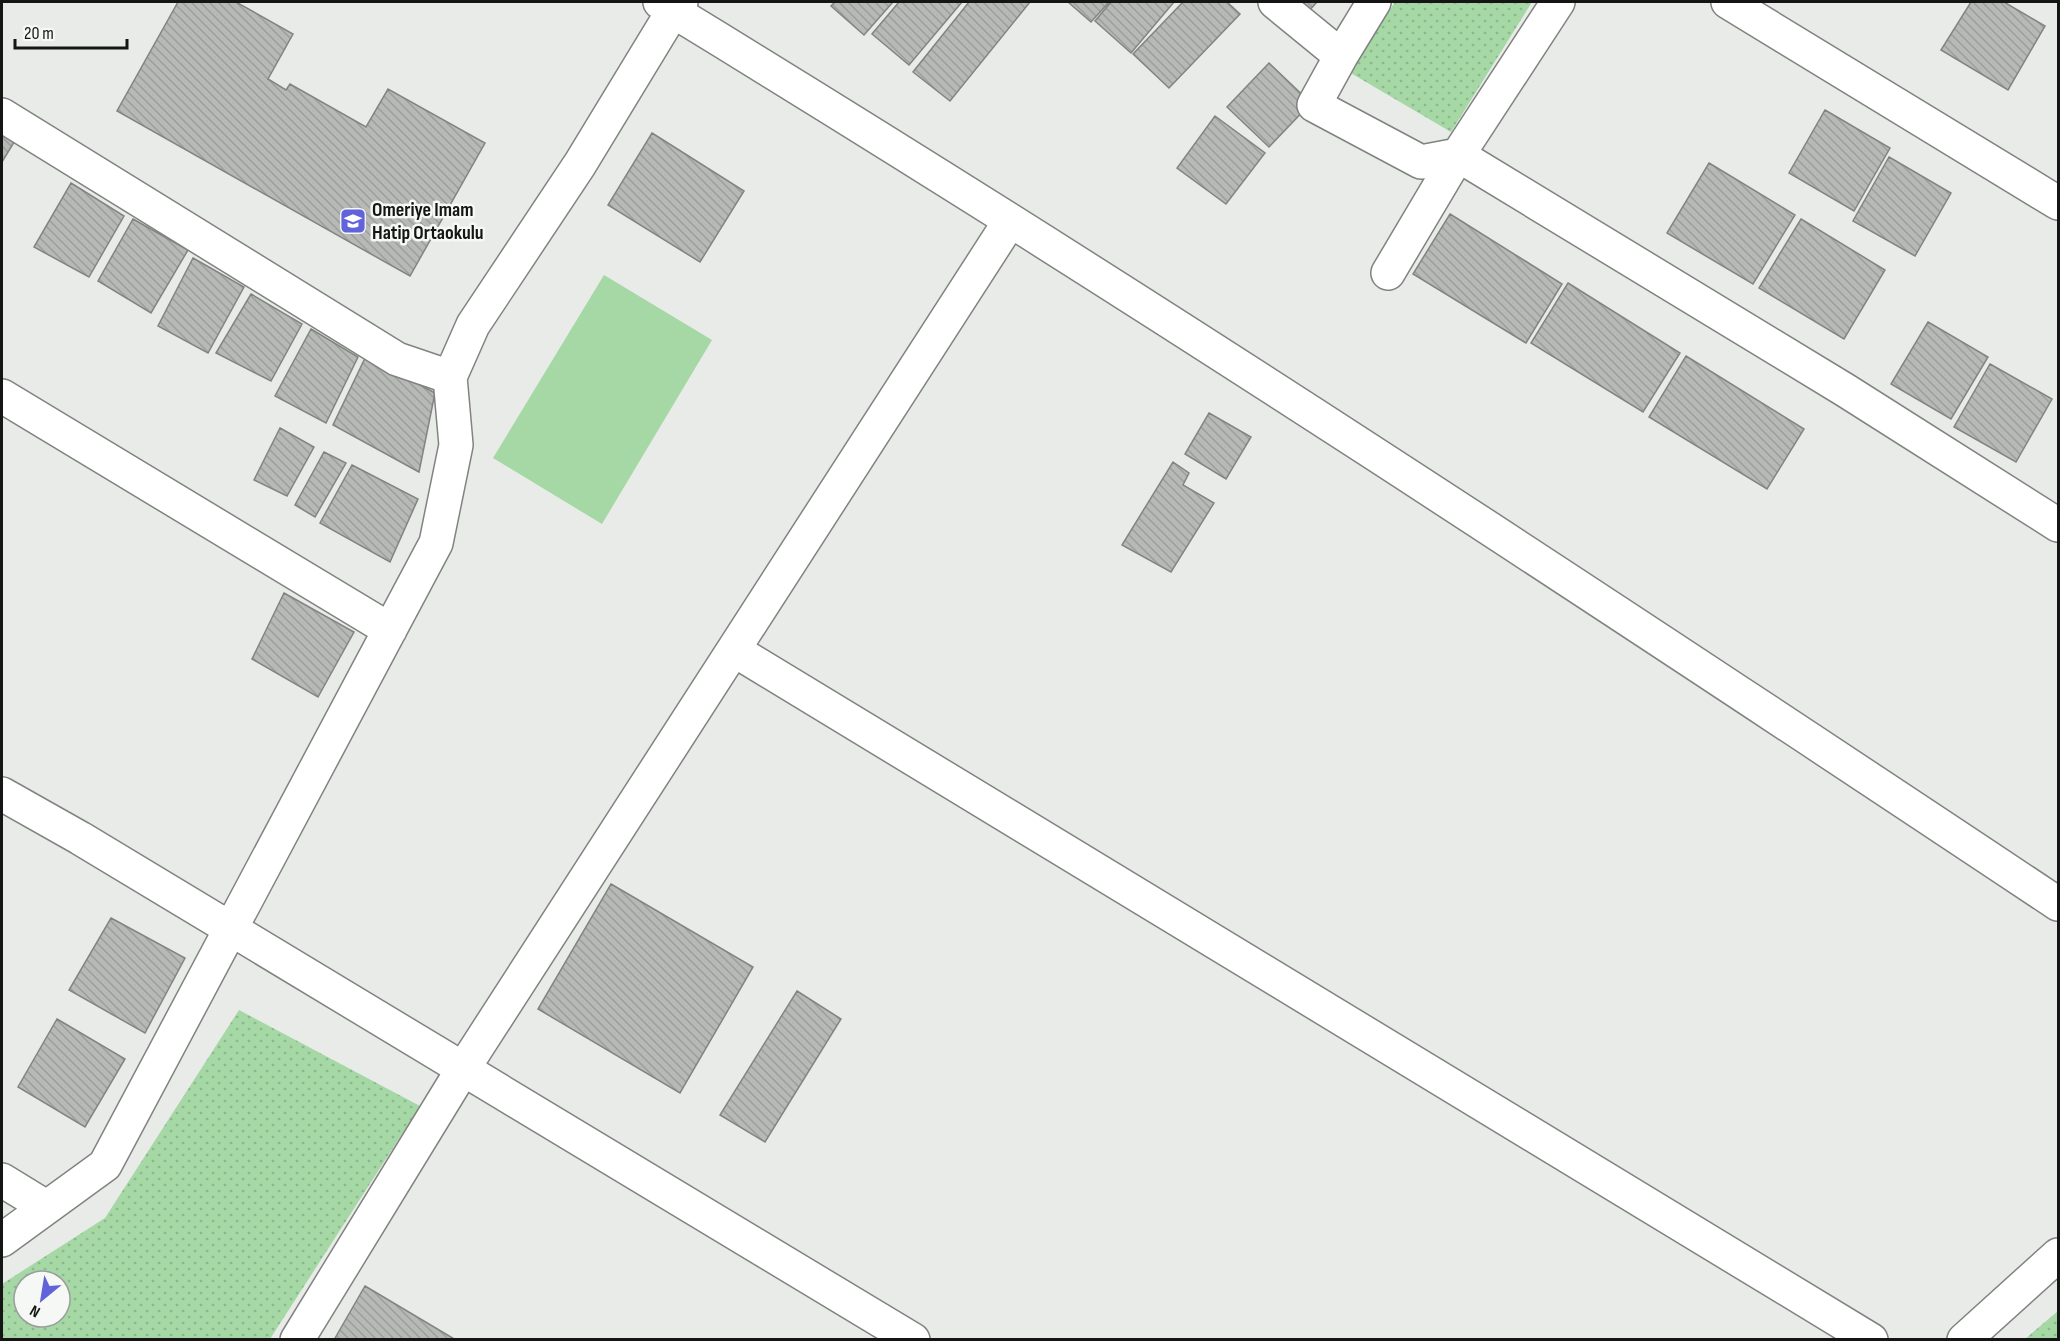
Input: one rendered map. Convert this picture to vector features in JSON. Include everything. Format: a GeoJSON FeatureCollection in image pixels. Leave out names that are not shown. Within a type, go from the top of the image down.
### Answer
{"type":"FeatureCollection","features":[{"type":"Feature","properties":{"kind":"street"},"geometry":{"type":"LineString","coordinates":[[1275,2],[1341,56]]}},
{"type":"Feature","properties":{"kind":"street"},"geometry":{"type":"LineString","coordinates":[[1374,2],[1314,105],[1421,162],[1458,155],[1845,390],[2058,525]]}},
{"type":"Feature","properties":{"kind":"street"},"geometry":{"type":"LineString","coordinates":[[1388,273],[1458,155],[1558,2]]}},
{"type":"Feature","properties":{"kind":"street"},"geometry":{"type":"LineString","coordinates":[[1728,2],[2058,203]]}},
{"type":"Feature","properties":{"kind":"street"},"geometry":{"type":"LineString","coordinates":[[2,1240],[105,1165],[436,543],[456,445],[450,377],[473,325],[580,164],[671,5],[1599,598],[2058,904]]}},
{"type":"Feature","properties":{"kind":"street"},"geometry":{"type":"LineString","coordinates":[[2,115],[397,359],[450,377]]}},
{"type":"Feature","properties":{"kind":"street"},"geometry":{"type":"LineString","coordinates":[[297,1340],[463,1069],[1010,220]]}},
{"type":"Feature","properties":{"kind":"street"},"geometry":{"type":"LineString","coordinates":[[2,396],[390,630]]}},
{"type":"Feature","properties":{"kind":"street"},"geometry":{"type":"LineString","coordinates":[[734,650],[1871,1340]]}},
{"type":"Feature","properties":{"kind":"street"},"geometry":{"type":"LineString","coordinates":[[2,794],[80,838],[913,1340]]}},
{"type":"Feature","properties":{"kind":"street"},"geometry":{"type":"LineString","coordinates":[[2,1180],[46,1207]]}},
{"type":"Feature","properties":{"kind":"street"},"geometry":{"type":"LineString","coordinates":[[1964,1340],[2058,1255]]}},
{"type":"Feature","properties":{"kind":"green space"},"geometry":{"type":"Polygon","coordinates":[[[1395,2],[1532,2],[1451,132],[1349,72],[1395,2]]]}},
{"type":"Feature","properties":{"kind":"green space"},"geometry":{"type":"Polygon","coordinates":[[[604,275],[712,340],[602,524],[493,458],[604,275]]]}},
{"type":"Feature","properties":{"kind":"green space"},"geometry":{"type":"Polygon","coordinates":[[[239,1010],[420,1106],[270,1339],[2,1339],[2,1284],[12,1278],[12,1329],[72,1329],[72,1269],[25,1269],[105,1218],[239,1010]]]}},
{"type":"Feature","properties":{"kind":"green space"},"geometry":{"type":"Polygon","coordinates":[[[2058,1311],[2058,1339],[2025,1339],[2058,1311]]]}},
{"type":"Feature","properties":{"kind":"building"},"geometry":{"type":"Polygon","coordinates":[[[178,2],[236,2],[293,34],[268,79],[286,90],[290,84],[366,127],[388,89],[485,143],[410,276],[117,111],[178,2]]]}},
{"type":"Feature","properties":{"kind":"building"},"geometry":{"type":"Polygon","coordinates":[[[835,2],[893,2],[864,35],[831,6],[835,2]]]}},
{"type":"Feature","properties":{"kind":"building"},"geometry":{"type":"Polygon","coordinates":[[[899,2],[962,2],[909,65],[872,34],[899,2]]]}},
{"type":"Feature","properties":{"kind":"building"},"geometry":{"type":"Polygon","coordinates":[[[969,2],[1030,2],[950,101],[913,72],[969,2]]]}},
{"type":"Feature","properties":{"kind":"building"},"geometry":{"type":"Polygon","coordinates":[[[1068,2],[1109,2],[1091,22],[1068,2]]]}},
{"type":"Feature","properties":{"kind":"building"},"geometry":{"type":"Polygon","coordinates":[[[1111,2],[1174,2],[1131,53],[1095,21],[1111,2]]]}},
{"type":"Feature","properties":{"kind":"building"},"geometry":{"type":"Polygon","coordinates":[[[1183,2],[1227,2],[1240,14],[1169,88],[1133,54],[1183,2]]]}},
{"type":"Feature","properties":{"kind":"building"},"geometry":{"type":"Polygon","coordinates":[[[1296,2],[1317,2],[1308,12],[1296,2]]]}},
{"type":"Feature","properties":{"kind":"building"},"geometry":{"type":"Polygon","coordinates":[[[1971,2],[2004,2],[2045,26],[2008,90],[1941,50],[1971,2]]]}},
{"type":"Feature","properties":{"kind":"building"},"geometry":{"type":"Polygon","coordinates":[[[1269,63],[1311,103],[1269,147],[1227,107],[1269,63]]]}},
{"type":"Feature","properties":{"kind":"building"},"geometry":{"type":"Polygon","coordinates":[[[1825,110],[1890,148],[1854,211],[1789,173],[1825,110]]]}},
{"type":"Feature","properties":{"kind":"building"},"geometry":{"type":"Polygon","coordinates":[[[1215,116],[1265,153],[1226,204],[1177,168],[1215,116]]]}},
{"type":"Feature","properties":{"kind":"building"},"geometry":{"type":"Polygon","coordinates":[[[2,131],[16,139],[2,162],[2,131]]]}},
{"type":"Feature","properties":{"kind":"building"},"geometry":{"type":"Polygon","coordinates":[[[652,133],[744,191],[700,262],[608,205],[652,133]]]}},
{"type":"Feature","properties":{"kind":"building"},"geometry":{"type":"Polygon","coordinates":[[[1889,157],[1951,193],[1915,256],[1853,221],[1889,157]]]}},
{"type":"Feature","properties":{"kind":"building"},"geometry":{"type":"Polygon","coordinates":[[[1709,163],[1795,215],[1753,284],[1667,233],[1709,163]]]}},
{"type":"Feature","properties":{"kind":"building"},"geometry":{"type":"Polygon","coordinates":[[[71,183],[124,216],[89,277],[34,247],[71,183]]]}},
{"type":"Feature","properties":{"kind":"building"},"geometry":{"type":"Polygon","coordinates":[[[1450,214],[1562,284],[1526,343],[1413,274],[1450,214]]]}},
{"type":"Feature","properties":{"kind":"building"},"geometry":{"type":"Polygon","coordinates":[[[133,219],[188,250],[151,313],[98,281],[133,219]]]}},
{"type":"Feature","properties":{"kind":"building"},"geometry":{"type":"Polygon","coordinates":[[[1801,219],[1885,270],[1844,339],[1759,288],[1801,219]]]}},
{"type":"Feature","properties":{"kind":"building"},"geometry":{"type":"Polygon","coordinates":[[[193,258],[244,287],[208,353],[158,326],[193,258]]]}},
{"type":"Feature","properties":{"kind":"building"},"geometry":{"type":"Polygon","coordinates":[[[1568,283],[1680,353],[1643,412],[1531,343],[1568,283]]]}},
{"type":"Feature","properties":{"kind":"building"},"geometry":{"type":"Polygon","coordinates":[[[251,294],[302,324],[271,381],[216,353],[251,294]]]}},
{"type":"Feature","properties":{"kind":"building"},"geometry":{"type":"Polygon","coordinates":[[[1928,322],[1988,357],[1951,419],[1891,384],[1928,322]]]}},
{"type":"Feature","properties":{"kind":"building"},"geometry":{"type":"Polygon","coordinates":[[[311,329],[358,357],[326,423],[275,396],[311,329]]]}},
{"type":"Feature","properties":{"kind":"building"},"geometry":{"type":"Polygon","coordinates":[[[366,356],[435,393],[419,472],[333,425],[366,356]]]}},
{"type":"Feature","properties":{"kind":"building"},"geometry":{"type":"Polygon","coordinates":[[[1686,356],[1804,429],[1767,489],[1649,417],[1686,356]]]}},
{"type":"Feature","properties":{"kind":"building"},"geometry":{"type":"Polygon","coordinates":[[[1990,364],[2052,399],[2016,462],[1954,427],[1990,364]]]}},
{"type":"Feature","properties":{"kind":"building"},"geometry":{"type":"Polygon","coordinates":[[[1209,413],[1251,437],[1226,479],[1185,454],[1209,413]]]}},
{"type":"Feature","properties":{"kind":"building"},"geometry":{"type":"Polygon","coordinates":[[[280,428],[314,447],[287,496],[254,480],[280,428]]]}},
{"type":"Feature","properties":{"kind":"building"},"geometry":{"type":"Polygon","coordinates":[[[324,452],[346,463],[315,517],[295,505],[324,452]]]}},
{"type":"Feature","properties":{"kind":"building"},"geometry":{"type":"Polygon","coordinates":[[[1173,462],[1189,473],[1183,485],[1214,503],[1171,572],[1122,545],[1173,462]]]}},
{"type":"Feature","properties":{"kind":"building"},"geometry":{"type":"Polygon","coordinates":[[[352,465],[418,499],[390,562],[320,523],[352,465]]]}},
{"type":"Feature","properties":{"kind":"building"},"geometry":{"type":"Polygon","coordinates":[[[284,593],[354,632],[318,697],[252,659],[284,593]]]}},
{"type":"Feature","properties":{"kind":"building"},"geometry":{"type":"Polygon","coordinates":[[[611,884],[753,967],[680,1093],[538,1009],[611,884]]]}},
{"type":"Feature","properties":{"kind":"building"},"geometry":{"type":"Polygon","coordinates":[[[111,918],[185,958],[145,1033],[69,990],[111,918]]]}},
{"type":"Feature","properties":{"kind":"building"},"geometry":{"type":"Polygon","coordinates":[[[797,991],[841,1019],[765,1142],[720,1115],[797,991]]]}},
{"type":"Feature","properties":{"kind":"building"},"geometry":{"type":"Polygon","coordinates":[[[57,1019],[125,1059],[85,1127],[18,1087],[57,1019]]]}},
{"type":"Feature","properties":{"kind":"building"},"geometry":{"type":"Polygon","coordinates":[[[365,1286],[456,1340],[334,1340],[365,1286]]]}},
{"type":"Feature","properties":{"kind":"place","name":"Omeriye Imam Hatip Ortaokulu"},"geometry":{"type":"Point","coordinates":[353,221]}}]}
